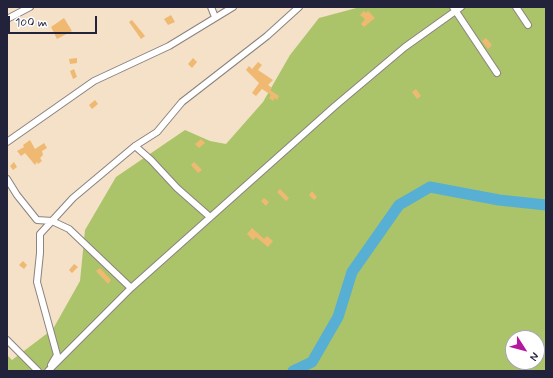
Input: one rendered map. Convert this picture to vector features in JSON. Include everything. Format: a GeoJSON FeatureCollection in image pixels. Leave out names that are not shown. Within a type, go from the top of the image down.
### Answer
{"type":"FeatureCollection","features":[{"type":"Feature","properties":{"kind":"street"},"geometry":{"type":"LineString","coordinates":[[7,18],[30,7]]}},
{"type":"Feature","properties":{"kind":"street"},"geometry":{"type":"LineString","coordinates":[[211,7],[215,18]]}},
{"type":"Feature","properties":{"kind":"street"},"geometry":{"type":"LineString","coordinates":[[7,142],[94,81],[169,46],[233,7]]}},
{"type":"Feature","properties":{"kind":"street"},"geometry":{"type":"LineString","coordinates":[[47,371],[57,355],[37,282],[40,234],[73,198],[135,146],[157,132],[182,102],[267,36],[299,7]]}},
{"type":"Feature","properties":{"kind":"street"},"geometry":{"type":"LineString","coordinates":[[516,7],[528,25]]}},
{"type":"Feature","properties":{"kind":"street"},"geometry":{"type":"LineString","coordinates":[[47,371],[131,288],[335,106],[405,47],[457,8],[497,73]]}},
{"type":"Feature","properties":{"kind":"street"},"geometry":{"type":"LineString","coordinates":[[135,146],[210,217]]}},
{"type":"Feature","properties":{"kind":"street"},"geometry":{"type":"LineString","coordinates":[[7,179],[17,195],[38,220],[52,221],[69,229],[131,288]]}},
{"type":"Feature","properties":{"kind":"street"},"geometry":{"type":"LineString","coordinates":[[7,340],[38,371]]}},
{"type":"Feature","properties":{"kind":"green space"},"geometry":{"type":"Polygon","coordinates":[[[360,7],[546,7],[546,371],[7,371],[7,355],[12,360],[53,329],[80,281],[85,230],[116,177],[185,130],[210,141],[226,144],[263,102],[290,55],[319,18],[360,7]]]}},
{"type":"Feature","properties":{"kind":"building"},"geometry":{"type":"Polygon","coordinates":[[[364,11],[366,13],[368,11],[375,18],[364,27],[361,24],[365,19],[360,15],[364,11]]]}},
{"type":"Feature","properties":{"kind":"building"},"geometry":{"type":"Polygon","coordinates":[[[171,15],[175,22],[168,25],[164,19],[171,15]]]}},
{"type":"Feature","properties":{"kind":"building"},"geometry":{"type":"Polygon","coordinates":[[[64,18],[72,31],[57,39],[51,27],[64,18]]]}},
{"type":"Feature","properties":{"kind":"building"},"geometry":{"type":"Polygon","coordinates":[[[132,20],[145,36],[141,39],[129,22],[132,20]]]}},
{"type":"Feature","properties":{"kind":"building"},"geometry":{"type":"Polygon","coordinates":[[[486,38],[492,45],[488,49],[482,41],[486,38]]]}},
{"type":"Feature","properties":{"kind":"building"},"geometry":{"type":"Polygon","coordinates":[[[77,58],[77,63],[70,64],[69,59],[77,58]]]}},
{"type":"Feature","properties":{"kind":"building"},"geometry":{"type":"Polygon","coordinates":[[[193,58],[197,62],[192,68],[188,64],[193,58]]]}},
{"type":"Feature","properties":{"kind":"building"},"geometry":{"type":"Polygon","coordinates":[[[258,62],[262,65],[258,70],[273,80],[268,85],[272,88],[270,90],[279,96],[277,100],[275,98],[273,101],[269,98],[271,95],[262,89],[256,96],[252,93],[259,83],[246,70],[249,66],[252,69],[258,62]]]}},
{"type":"Feature","properties":{"kind":"building"},"geometry":{"type":"Polygon","coordinates":[[[74,69],[77,77],[73,79],[70,71],[74,69]]]}},
{"type":"Feature","properties":{"kind":"building"},"geometry":{"type":"Polygon","coordinates":[[[416,89],[421,96],[417,99],[412,92],[416,89]]]}},
{"type":"Feature","properties":{"kind":"building"},"geometry":{"type":"Polygon","coordinates":[[[95,100],[98,104],[92,109],[89,105],[95,100]]]}},
{"type":"Feature","properties":{"kind":"building"},"geometry":{"type":"Polygon","coordinates":[[[201,139],[205,143],[199,148],[195,144],[201,139]]]}},
{"type":"Feature","properties":{"kind":"building"},"geometry":{"type":"Polygon","coordinates":[[[30,140],[35,149],[44,143],[47,148],[42,151],[43,155],[40,158],[42,161],[38,164],[37,162],[35,165],[25,153],[21,156],[17,151],[24,147],[23,145],[30,140]]]}},
{"type":"Feature","properties":{"kind":"building"},"geometry":{"type":"Polygon","coordinates":[[[14,162],[17,167],[13,170],[10,166],[14,162]]]}},
{"type":"Feature","properties":{"kind":"building"},"geometry":{"type":"Polygon","coordinates":[[[194,162],[202,170],[198,173],[191,165],[194,162]]]}},
{"type":"Feature","properties":{"kind":"building"},"geometry":{"type":"Polygon","coordinates":[[[280,189],[289,198],[286,201],[277,192],[280,189]]]}},
{"type":"Feature","properties":{"kind":"building"},"geometry":{"type":"Polygon","coordinates":[[[312,191],[317,197],[314,200],[309,195],[312,191]]]}},
{"type":"Feature","properties":{"kind":"building"},"geometry":{"type":"Polygon","coordinates":[[[264,198],[269,202],[266,206],[261,201],[264,198]]]}},
{"type":"Feature","properties":{"kind":"building"},"geometry":{"type":"Polygon","coordinates":[[[252,228],[264,239],[267,236],[273,241],[268,247],[256,237],[253,240],[247,234],[252,228]]]}},
{"type":"Feature","properties":{"kind":"building"},"geometry":{"type":"Polygon","coordinates":[[[23,261],[27,265],[24,269],[19,265],[23,261]]]}},
{"type":"Feature","properties":{"kind":"building"},"geometry":{"type":"Polygon","coordinates":[[[74,264],[78,267],[72,273],[69,270],[74,264]]]}},
{"type":"Feature","properties":{"kind":"building"},"geometry":{"type":"Polygon","coordinates":[[[100,268],[111,280],[108,284],[96,271],[100,268]]]}},
{"type":"Feature","properties":{"kind":"waterway"},"geometry":{"type":"LineString","coordinates":[[293,371],[312,362],[338,317],[352,272],[399,205],[430,187],[499,200],[546,205]]}}]}
